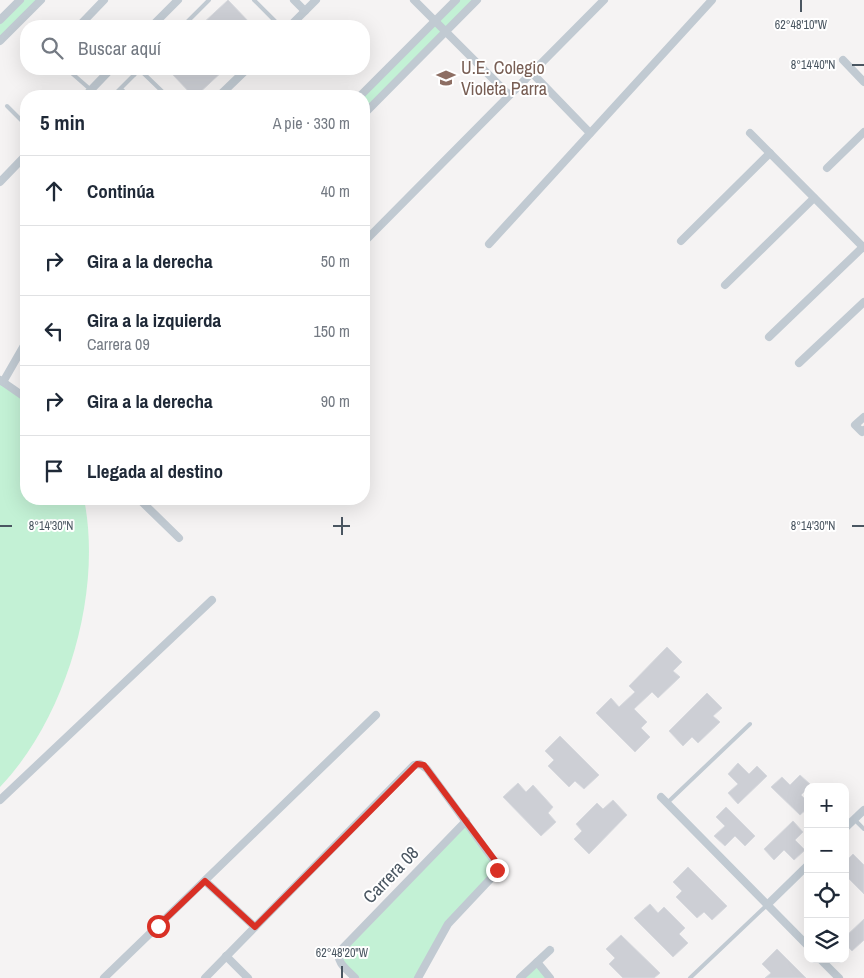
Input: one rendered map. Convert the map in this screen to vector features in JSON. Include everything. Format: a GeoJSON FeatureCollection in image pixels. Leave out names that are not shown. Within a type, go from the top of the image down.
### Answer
{"type":"FeatureCollection","features":[{"type":"Feature","properties":{"kind":"street"},"geometry":{"type":"LineString","coordinates":[[0,20],[20,0]]}},
{"type":"Feature","properties":{"kind":"street"},"geometry":{"type":"LineString","coordinates":[[20,20],[40,0]]}},
{"type":"Feature","properties":{"kind":"street"},"geometry":{"type":"LineString","coordinates":[[85,20],[104,0]]}},
{"type":"Feature","properties":{"kind":"street"},"geometry":{"type":"LineString","coordinates":[[165,0],[172,6]]}},
{"type":"Feature","properties":{"kind":"street"},"geometry":{"type":"LineString","coordinates":[[158,20],[178,0]]}},
{"type":"Feature","properties":{"kind":"street"},"geometry":{"type":"LineString","coordinates":[[294,0],[304,11]]}},
{"type":"Feature","properties":{"kind":"street"},"geometry":{"type":"LineString","coordinates":[[296,20],[316,0]]}},
{"type":"Feature","properties":{"kind":"street"},"geometry":{"type":"LineString","coordinates":[[414,0],[509,95]]}},
{"type":"Feature","properties":{"kind":"street"},"geometry":{"type":"LineString","coordinates":[[366,90],[456,0]]}},
{"type":"Feature","properties":{"kind":"street"},"geometry":{"type":"LineString","coordinates":[[370,108],[477,0]]}},
{"type":"Feature","properties":{"kind":"street"},"geometry":{"type":"LineString","coordinates":[[370,236],[604,0]]}},
{"type":"Feature","properties":{"kind":"street"},"geometry":{"type":"LineString","coordinates":[[488,244],[712,0]]}},
{"type":"Feature","properties":{"kind":"street"},"geometry":{"type":"LineString","coordinates":[[0,41],[20,20]]}},
{"type":"Feature","properties":{"kind":"street"},"geometry":{"type":"LineString","coordinates":[[843,60],[864,82]]}},
{"type":"Feature","properties":{"kind":"street"},"geometry":{"type":"LineString","coordinates":[[532,73],[590,133]]}},
{"type":"Feature","properties":{"kind":"street"},"geometry":{"type":"LineString","coordinates":[[91,90],[105,75]]}},
{"type":"Feature","properties":{"kind":"street"},"geometry":{"type":"LineString","coordinates":[[225,90],[241,75]]}},
{"type":"Feature","properties":{"kind":"street"},"geometry":{"type":"LineString","coordinates":[[827,168],[864,132]]}},
{"type":"Feature","properties":{"kind":"street"},"geometry":{"type":"LineString","coordinates":[[750,133],[864,248],[769,338]]}},
{"type":"Feature","properties":{"kind":"street"},"geometry":{"type":"LineString","coordinates":[[681,241],[770,153]]}},
{"type":"Feature","properties":{"kind":"street"},"geometry":{"type":"LineString","coordinates":[[0,182],[20,161]]}},
{"type":"Feature","properties":{"kind":"street"},"geometry":{"type":"LineString","coordinates":[[725,285],[814,198]]}},
{"type":"Feature","properties":{"kind":"street"},"geometry":{"type":"LineString","coordinates":[[799,362],[864,302]]}},
{"type":"Feature","properties":{"kind":"street"},"geometry":{"type":"LineString","coordinates":[[20,351],[1,381],[20,394]]}},
{"type":"Feature","properties":{"kind":"street"},"geometry":{"type":"LineString","coordinates":[[864,417],[855,425],[862,432],[864,430]]}},
{"type":"Feature","properties":{"kind":"street"},"geometry":{"type":"LineString","coordinates":[[145,505],[179,538]]}},
{"type":"Feature","properties":{"kind":"street"},"geometry":{"type":"LineString","coordinates":[[0,800],[212,600]]}},
{"type":"Feature","properties":{"kind":"street"},"geometry":{"type":"LineString","coordinates":[[104,978],[376,715]]}},
{"type":"Feature","properties":{"kind":"street"},"geometry":{"type":"LineString","coordinates":[[205,978],[414,766],[420,764],[424,765],[498,866],[496,874],[448,924],[418,978]]}},
{"type":"Feature","properties":{"kind":"street"},"geometry":{"type":"LineString","coordinates":[[664,800],[804,942]]}},
{"type":"Feature","properties":{"kind":"street"},"geometry":{"type":"LineString","coordinates":[[849,824],[864,810]]}},
{"type":"Feature","properties":{"kind":"street","name":"Carrera 08"},"geometry":{"type":"LineString","coordinates":[[356,978],[338,958],[339,952],[466,821]]}},
{"type":"Feature","properties":{"kind":"street"},"geometry":{"type":"LineString","coordinates":[[767,905],[804,869]]}},
{"type":"Feature","properties":{"kind":"street"},"geometry":{"type":"LineString","coordinates":[[205,881],[255,927]]}},
{"type":"Feature","properties":{"kind":"street"},"geometry":{"type":"LineString","coordinates":[[520,978],[550,950]]}},
{"type":"Feature","properties":{"kind":"street"},"geometry":{"type":"LineString","coordinates":[[226,956],[248,978]]}},
{"type":"Feature","properties":{"kind":"street"},"geometry":{"type":"LineString","coordinates":[[537,962],[550,978]]}},
{"type":"Feature","properties":{"kind":"street"},"geometry":{"type":"LineString","coordinates":[[824,963],[839,978]]}},
{"type":"Feature","properties":{"kind":"lane"},"geometry":{"type":"LineString","coordinates":[[189,20],[210,0]]}},
{"type":"Feature","properties":{"kind":"lane"},"geometry":{"type":"LineString","coordinates":[[254,0],[274,20]]}},
{"type":"Feature","properties":{"kind":"lane"},"geometry":{"type":"LineString","coordinates":[[74,75],[91,90]]}},
{"type":"Feature","properties":{"kind":"lane"},"geometry":{"type":"LineString","coordinates":[[121,88],[134,75]]}},
{"type":"Feature","properties":{"kind":"lane"},"geometry":{"type":"LineString","coordinates":[[146,75],[161,90]]}},
{"type":"Feature","properties":{"kind":"lane"},"geometry":{"type":"LineString","coordinates":[[7,106],[20,119]]}},
{"type":"Feature","properties":{"kind":"lane"},"geometry":{"type":"LineString","coordinates":[[664,800],[750,724]]}},
{"type":"Feature","properties":{"kind":"lane"},"geometry":{"type":"LineString","coordinates":[[854,819],[864,829]]}},
{"type":"Feature","properties":{"kind":"lane"},"geometry":{"type":"LineString","coordinates":[[690,978],[767,905]]}},
{"type":"Feature","properties":{"kind":"green space"},"geometry":{"type":"Polygon","coordinates":[[[20,0],[41,0],[0,41],[0,20],[20,0]]]}},
{"type":"Feature","properties":{"kind":"green space"},"geometry":{"type":"Polygon","coordinates":[[[456,0],[477,0],[370,108],[370,90],[456,0]]]}},
{"type":"Feature","properties":{"kind":"green space"},"geometry":{"type":"Polygon","coordinates":[[[0,380],[20,394],[20,505],[85,505],[89,536],[88,574],[83,613],[74,652],[61,690],[44,726],[23,759],[0,787],[0,380]]]}},
{"type":"Feature","properties":{"kind":"green space"},"geometry":{"type":"Polygon","coordinates":[[[466,821],[498,866],[465,904],[418,978],[355,978],[340,961],[339,952],[466,821]]]}},
{"type":"Feature","properties":{"kind":"green space"},"geometry":{"type":"Polygon","coordinates":[[[537,962],[549,978],[520,978],[537,962]]]}},
{"type":"Feature","properties":{"kind":"building"},"geometry":{"type":"Polygon","coordinates":[[[228,0],[247,20],[206,20],[228,0]]]}},
{"type":"Feature","properties":{"kind":"building"},"geometry":{"type":"Polygon","coordinates":[[[173,75],[219,75],[202,90],[187,90],[173,75]]]}},
{"type":"Feature","properties":{"kind":"building"},"geometry":{"type":"Polygon","coordinates":[[[667,647],[682,662],[673,671],[680,677],[658,698],[652,692],[634,709],[647,722],[641,728],[650,737],[635,752],[596,713],[611,698],[619,707],[635,692],[629,686],[667,647]]]}},
{"type":"Feature","properties":{"kind":"building"},"geometry":{"type":"Polygon","coordinates":[[[707,693],[722,708],[713,716],[720,722],[698,743],[692,737],[683,746],[669,731],[707,693]]]}},
{"type":"Feature","properties":{"kind":"building"},"geometry":{"type":"Polygon","coordinates":[[[560,736],[599,775],[584,789],[575,781],[569,787],[548,766],[554,760],[545,751],[560,736]]]}},
{"type":"Feature","properties":{"kind":"building"},"geometry":{"type":"Polygon","coordinates":[[[738,763],[749,774],[757,766],[767,776],[738,804],[728,793],[738,784],[728,774],[738,763]]]}},
{"type":"Feature","properties":{"kind":"building"},"geometry":{"type":"Polygon","coordinates":[[[800,775],[809,783],[804,783],[804,792],[801,795],[804,798],[804,812],[800,815],[771,787],[782,777],[790,785],[800,775]]]}},
{"type":"Feature","properties":{"kind":"building"},"geometry":{"type":"Polygon","coordinates":[[[518,783],[526,792],[533,785],[553,807],[548,813],[556,822],[541,836],[503,797],[518,783]]]}},
{"type":"Feature","properties":{"kind":"building"},"geometry":{"type":"Polygon","coordinates":[[[613,800],[627,815],[589,854],[574,839],[582,831],[576,824],[597,803],[603,809],[613,800]]]}},
{"type":"Feature","properties":{"kind":"building"},"geometry":{"type":"Polygon","coordinates":[[[726,807],[755,836],[745,846],[735,836],[725,846],[714,836],[725,826],[716,817],[726,807]]]}},
{"type":"Feature","properties":{"kind":"building"},"geometry":{"type":"Polygon","coordinates":[[[793,821],[803,832],[795,840],[804,851],[794,860],[784,850],[774,860],[764,849],[793,821]]]}},
{"type":"Feature","properties":{"kind":"building"},"geometry":{"type":"Polygon","coordinates":[[[853,854],[864,865],[864,894],[849,879],[849,858],[853,854]]]}},
{"type":"Feature","properties":{"kind":"building"},"geometry":{"type":"Polygon","coordinates":[[[688,867],[727,906],[712,920],[704,912],[697,918],[676,897],[682,891],[673,882],[688,867]]]}},
{"type":"Feature","properties":{"kind":"building"},"geometry":{"type":"Polygon","coordinates":[[[650,904],[658,913],[664,907],[685,928],[679,934],[688,943],[673,957],[634,918],[650,904]]]}},
{"type":"Feature","properties":{"kind":"building"},"geometry":{"type":"Polygon","coordinates":[[[864,919],[864,940],[852,951],[849,948],[849,933],[864,919]]]}},
{"type":"Feature","properties":{"kind":"building"},"geometry":{"type":"Polygon","coordinates":[[[621,935],[660,973],[654,978],[623,978],[609,964],[615,958],[606,949],[621,935]]]}},
{"type":"Feature","properties":{"kind":"building"},"geometry":{"type":"Polygon","coordinates":[[[777,949],[806,978],[765,978],[771,973],[762,964],[777,949]]]}},
{"type":"Feature","properties":{"kind":"place","name":"U.E. Colegio Violeta Parra"},"geometry":{"type":"Point","coordinates":[446,78]}},
{"type":"Feature","properties":{"kind":"route"},"geometry":{"type":"LineString","coordinates":[[158,926],[205,881],[255,927],[417,764],[424,765],[497,863],[497,870]]}}]}
